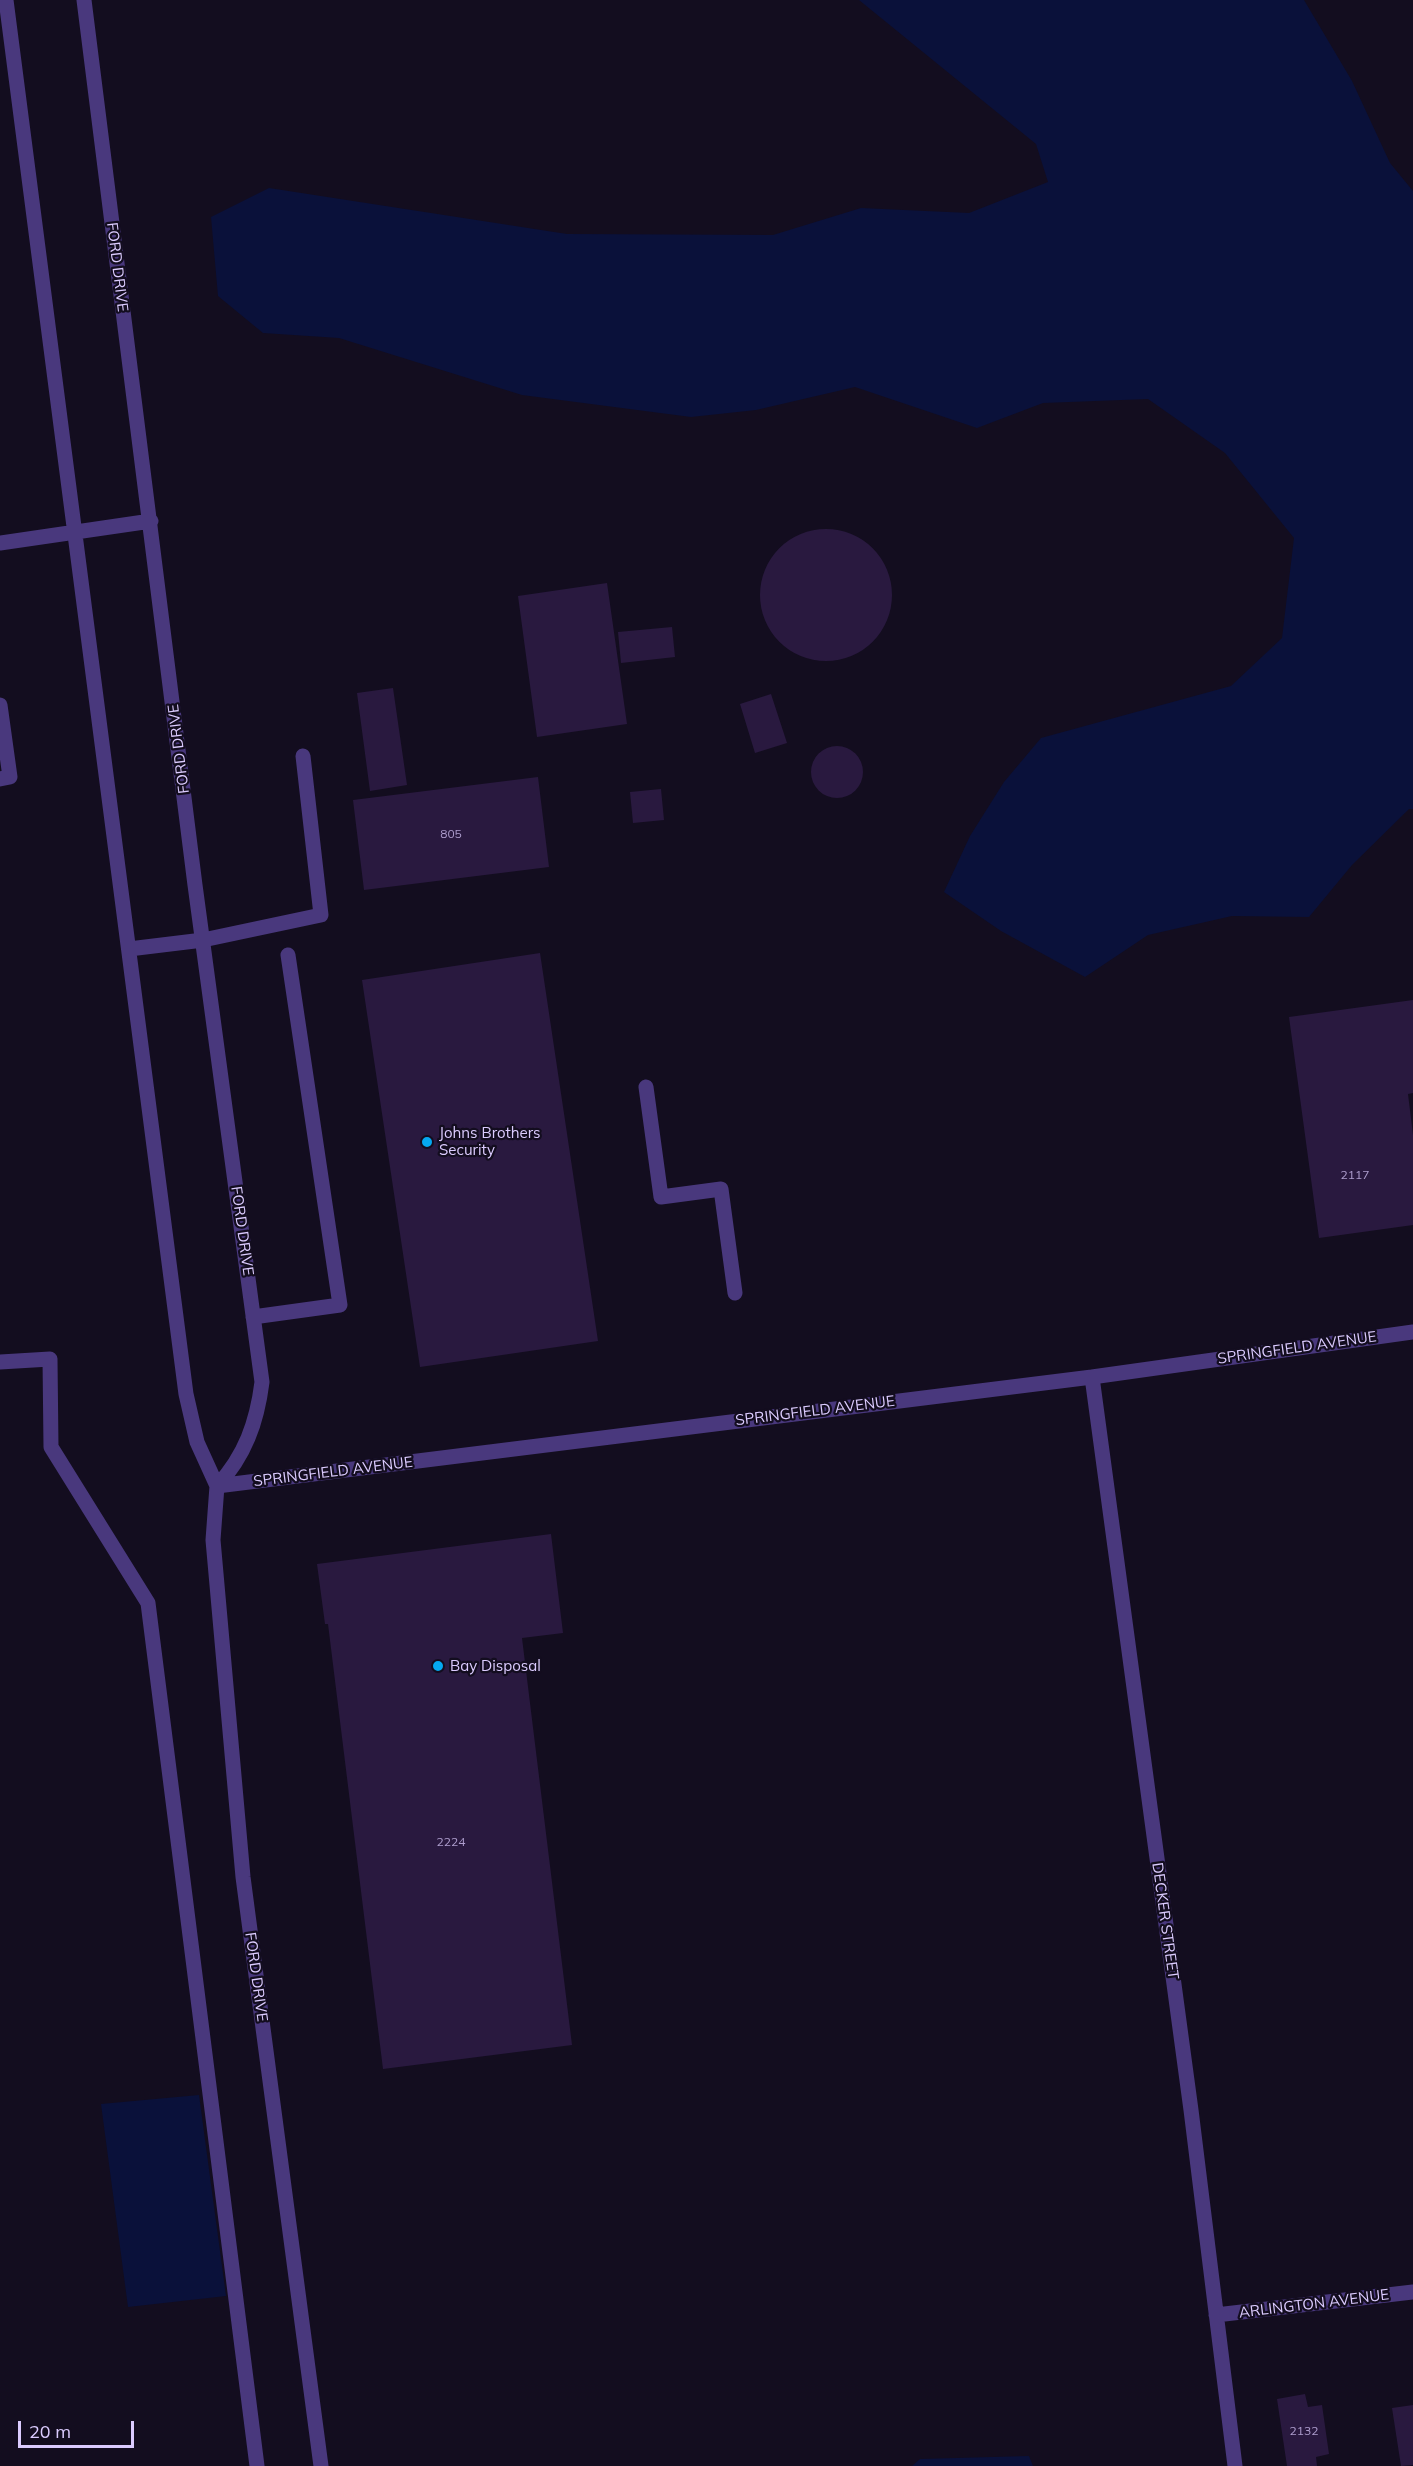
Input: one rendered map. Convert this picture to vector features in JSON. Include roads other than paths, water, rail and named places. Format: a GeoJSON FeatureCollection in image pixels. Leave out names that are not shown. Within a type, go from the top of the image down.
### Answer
{"type":"FeatureCollection","features":[{"type":"Feature","properties":{"kind":"street","name":"FORD DRIVE"},"geometry":{"type":"LineString","coordinates":[[6,0],[7,69],[74,532],[186,1394],[197,1442],[217,1486],[213,1540],[243,1877],[321,2466]]}},
{"type":"Feature","properties":{"kind":"street","name":"FORD DRIVE"},"geometry":{"type":"LineString","coordinates":[[84,0],[203,940],[262,1382],[259,1411],[247,1445],[227,1476],[217,1486]]}},
{"type":"Feature","properties":{"kind":"street"},"geometry":{"type":"LineString","coordinates":[[0,543],[151,521]]}},
{"type":"Feature","properties":{"kind":"street"},"geometry":{"type":"LineString","coordinates":[[0,705],[10,777],[0,778]]}},
{"type":"Feature","properties":{"kind":"street"},"geometry":{"type":"LineString","coordinates":[[129,948],[203,940],[321,915],[303,756]]}},
{"type":"Feature","properties":{"kind":"street"},"geometry":{"type":"LineString","coordinates":[[253,1317],[340,1305],[288,955]]}},
{"type":"Feature","properties":{"kind":"street"},"geometry":{"type":"LineString","coordinates":[[646,1087],[661,1197],[721,1189],[735,1293]]}},
{"type":"Feature","properties":{"kind":"street","name":"SPRINGFIELD AVENUE"},"geometry":{"type":"LineString","coordinates":[[217,1486],[1092,1377],[1413,1332]]}},
{"type":"Feature","properties":{"kind":"street"},"geometry":{"type":"LineString","coordinates":[[0,1362],[50,1359],[51,1448],[148,1603],[257,2466]]}},
{"type":"Feature","properties":{"kind":"street","name":"DECKER STREET"},"geometry":{"type":"LineString","coordinates":[[1092,1377],[1191,2110],[1235,2466]]}},
{"type":"Feature","properties":{"kind":"street","name":"ARLINGTON AVENUE"},"geometry":{"type":"LineString","coordinates":[[1216,2315],[1413,2292]]}},
{"type":"Feature","properties":{"kind":"place","name":"Johns Brothers Security"},"geometry":{"type":"Point","coordinates":[427,1142]}},
{"type":"Feature","properties":{"kind":"place","name":"Bay Disposal"},"geometry":{"type":"Point","coordinates":[438,1666]}}]}
